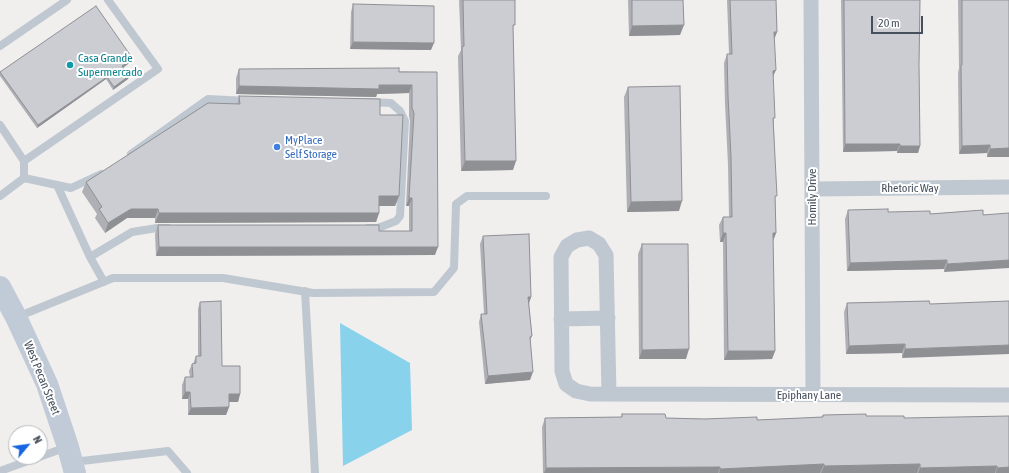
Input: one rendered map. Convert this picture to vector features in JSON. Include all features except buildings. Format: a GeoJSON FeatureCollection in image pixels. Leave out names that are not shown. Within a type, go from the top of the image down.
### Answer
{"type":"FeatureCollection","features":[{"type":"Feature","properties":{"kind":"main road","name":"West Pecan Street"},"geometry":{"type":"LineString","coordinates":[[0,287],[16,317],[47,384],[71,461]]}},
{"type":"Feature","properties":{"kind":"street","name":"Homily Drive"},"geometry":{"type":"LineString","coordinates":[[811,0],[813,395]]}},
{"type":"Feature","properties":{"kind":"street","name":"Rhetoric Way"},"geometry":{"type":"LineString","coordinates":[[812,189],[1009,187]]}},
{"type":"Feature","properties":{"kind":"street"},"geometry":{"type":"LineString","coordinates":[[608,318],[561,319],[561,257],[567,246],[577,240],[589,238],[599,244],[606,255],[608,318],[609,394]]}},
{"type":"Feature","properties":{"kind":"street","name":"Epiphany Lane"},"geometry":{"type":"LineString","coordinates":[[561,319],[562,371],[566,384],[576,391],[590,394],[1009,396]]}},
{"type":"Feature","properties":{"kind":"lane"},"geometry":{"type":"LineString","coordinates":[[0,46],[67,0]]}},
{"type":"Feature","properties":{"kind":"lane"},"geometry":{"type":"LineString","coordinates":[[24,161],[158,69],[108,0]]}},
{"type":"Feature","properties":{"kind":"lane"},"geometry":{"type":"LineString","coordinates":[[124,158],[208,99],[253,101]]}},
{"type":"Feature","properties":{"kind":"lane"},"geometry":{"type":"LineString","coordinates":[[360,102],[391,102],[400,111],[405,121],[400,216],[396,221],[378,228],[362,228]]}},
{"type":"Feature","properties":{"kind":"lane"},"geometry":{"type":"LineString","coordinates":[[0,125],[24,161],[24,178]]}},
{"type":"Feature","properties":{"kind":"lane"},"geometry":{"type":"LineString","coordinates":[[0,196],[24,178],[72,188],[111,168]]}},
{"type":"Feature","properties":{"kind":"lane"},"geometry":{"type":"LineString","coordinates":[[57,185],[90,257],[104,282]]}},
{"type":"Feature","properties":{"kind":"lane"},"geometry":{"type":"LineString","coordinates":[[16,317],[113,278],[223,278],[312,293],[434,292],[454,268],[456,204],[467,196],[546,196]]}},
{"type":"Feature","properties":{"kind":"lane"},"geometry":{"type":"LineString","coordinates":[[90,257],[132,232],[157,228],[180,228]]}},
{"type":"Feature","properties":{"kind":"lane"},"geometry":{"type":"LineString","coordinates":[[305,292],[316,473]]}},
{"type":"Feature","properties":{"kind":"lane"},"geometry":{"type":"LineString","coordinates":[[0,471],[71,461],[168,451],[187,473]]}},
{"type":"Feature","properties":{"kind":"water"},"geometry":{"type":"Polygon","coordinates":[[[340,323],[410,363],[412,430],[343,466],[340,323]]]}},
{"type":"Feature","properties":{"kind":"place","name":"Casa Grande Supermercado"},"geometry":{"type":"Point","coordinates":[70,65]}},
{"type":"Feature","properties":{"kind":"place","name":"MyPlace Self Storage"},"geometry":{"type":"Point","coordinates":[277,147]}}]}
